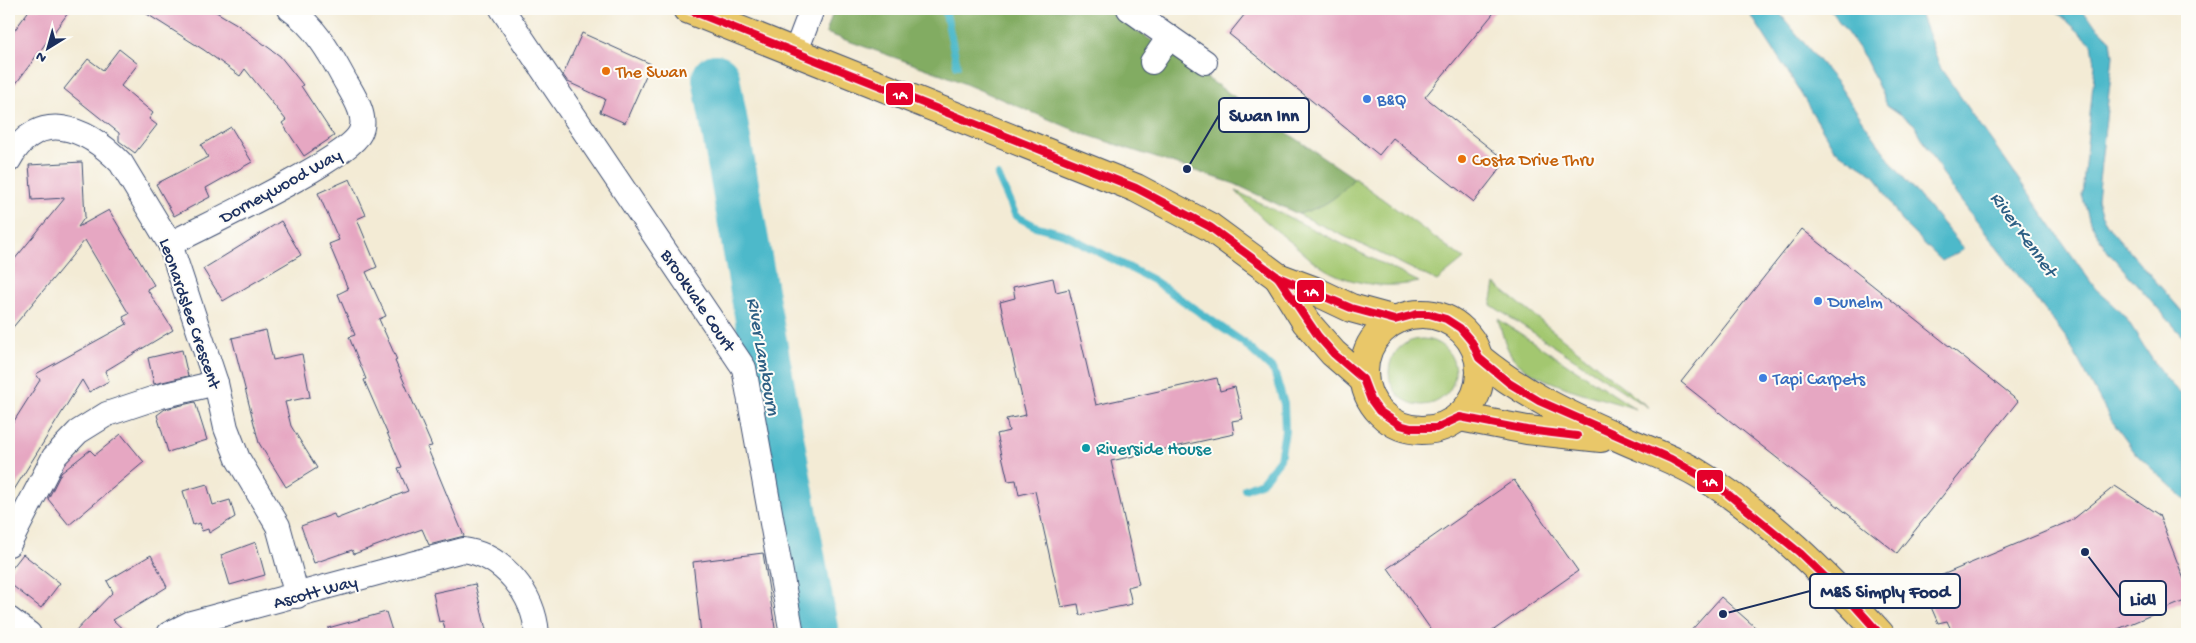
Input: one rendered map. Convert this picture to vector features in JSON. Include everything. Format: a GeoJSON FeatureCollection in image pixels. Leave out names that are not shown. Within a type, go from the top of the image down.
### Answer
{"type":"FeatureCollection","features":[{"type":"Feature","properties":{"kind":"main road"},"geometry":{"type":"LineString","coordinates":[[687,9],[1136,188],[1210,227],[1278,277],[1313,290],[1351,308],[1395,320]]}},
{"type":"Feature","properties":{"kind":"main road"},"geometry":{"type":"LineString","coordinates":[[1278,277],[1306,322],[1333,353],[1364,380]]}},
{"type":"Feature","properties":{"kind":"main road"},"geometry":{"type":"LineString","coordinates":[[1479,358],[1480,374],[1477,390],[1470,405],[1460,417],[1439,428],[1423,430],[1408,428],[1393,422],[1380,413],[1370,398],[1364,380],[1364,362],[1370,345],[1381,331],[1395,320],[1417,314],[1429,314],[1446,319],[1466,335],[1479,358],[1509,383],[1539,401],[1622,439],[1647,448],[1698,474],[1751,512],[1800,553],[1854,605],[1880,634]]}},
{"type":"Feature","properties":{"kind":"main road"},"geometry":{"type":"LineString","coordinates":[[1460,417],[1527,430],[1622,439]]}},
{"type":"Feature","properties":{"kind":"street","name":"Dorneywood Way"},"geometry":{"type":"LineString","coordinates":[[170,244],[305,174],[348,147],[360,133],[362,121],[358,105],[326,44],[290,9]]}},
{"type":"Feature","properties":{"kind":"street","name":"Brookvale Court"},"geometry":{"type":"LineString","coordinates":[[502,9],[744,368],[792,634]]}},
{"type":"Feature","properties":{"kind":"street"},"geometry":{"type":"LineString","coordinates":[[796,51],[812,9]]}},
{"type":"Feature","properties":{"kind":"street"},"geometry":{"type":"LineString","coordinates":[[1129,9],[1205,62]]}},
{"type":"Feature","properties":{"kind":"street"},"geometry":{"type":"LineString","coordinates":[[1152,62],[1169,37]]}},
{"type":"Feature","properties":{"kind":"street","name":"Leonardslee Crescent"},"geometry":{"type":"LineString","coordinates":[[9,160],[18,144],[32,132],[46,127],[80,132],[111,153],[121,163],[170,244],[216,382],[226,428],[238,460],[278,526],[297,596]]}},
{"type":"Feature","properties":{"kind":"street"},"geometry":{"type":"LineString","coordinates":[[9,544],[54,457],[78,432],[107,414],[161,396],[216,382]]}},
{"type":"Feature","properties":{"kind":"street","name":"Ascott Way"},"geometry":{"type":"LineString","coordinates":[[169,634],[191,623],[463,550],[478,552],[490,558],[514,579],[523,592],[536,626],[537,634]]}},
{"type":"Feature","properties":{"kind":"street"},"geometry":{"type":"LineString","coordinates":[[9,619],[29,634]]}},
{"type":"Feature","properties":{"kind":"green space"},"geometry":{"type":"Polygon","coordinates":[[[834,9],[1105,9],[1354,178],[1341,192],[1329,201],[1298,214],[1235,184],[1084,134],[944,75],[826,33],[834,9]]]}},
{"type":"Feature","properties":{"kind":"green space"},"geometry":{"type":"Polygon","coordinates":[[[1354,178],[1464,259],[1437,281],[1298,214],[1329,201],[1341,192],[1354,178]]]}},
{"type":"Feature","properties":{"kind":"green space"},"geometry":{"type":"Polygon","coordinates":[[[1236,191],[1419,282],[1394,285],[1368,284],[1330,272],[1312,260],[1270,225],[1236,191]]]}},
{"type":"Feature","properties":{"kind":"green space"},"geometry":{"type":"Polygon","coordinates":[[[1495,284],[1649,408],[1491,305],[1495,284]]]}},
{"type":"Feature","properties":{"kind":"green space"},"geometry":{"type":"Polygon","coordinates":[[[1498,319],[1636,409],[1553,383],[1523,368],[1508,350],[1498,319]]]}},
{"type":"Feature","properties":{"kind":"green space"},"geometry":{"type":"Polygon","coordinates":[[[1422,339],[1434,342],[1445,349],[1452,360],[1455,372],[1452,384],[1445,395],[1434,402],[1422,405],[1410,402],[1399,395],[1392,384],[1389,372],[1392,360],[1399,349],[1410,342],[1422,339]]]}},
{"type":"Feature","properties":{"kind":"water"},"geometry":{"type":"Polygon","coordinates":[[[1747,9],[1776,9],[1838,84],[1893,165],[1964,249],[1942,261],[1901,221],[1875,175],[1834,149],[1747,9]]]}},
{"type":"Feature","properties":{"kind":"water","name":"River Kennet"},"geometry":{"type":"Polygon","coordinates":[[[1830,9],[1915,9],[1921,16],[1941,69],[2095,288],[2123,314],[2160,371],[2187,399],[2187,501],[2136,454],[2109,417],[2067,339],[1951,188],[1914,124],[1887,105],[1865,58],[1830,9]]]}},
{"type":"Feature","properties":{"kind":"water"},"geometry":{"type":"Polygon","coordinates":[[[2054,9],[2079,9],[2111,40],[2113,56],[2097,199],[2101,214],[2111,230],[2187,317],[2187,341],[2108,252],[2090,222],[2082,195],[2095,64],[2092,44],[2054,9]]]}},
{"type":"Feature","properties":{"kind":"building"},"geometry":{"type":"Polygon","coordinates":[[[30,9],[71,9],[9,93],[9,38],[30,9]]]}},
{"type":"Feature","properties":{"kind":"building"},"geometry":{"type":"Polygon","coordinates":[[[139,9],[211,9],[235,23],[280,56],[303,85],[301,86],[334,136],[304,156],[282,123],[286,120],[245,69],[240,76],[204,50],[139,9]]]}},
{"type":"Feature","properties":{"kind":"building","name":"B&Q"},"geometry":{"type":"Polygon","coordinates":[[[1249,9],[1497,9],[1425,97],[1506,161],[1474,202],[1393,138],[1379,155],[1229,34],[1249,9]]]}},
{"type":"Feature","properties":{"kind":"building","name":"The Swan"},"geometry":{"type":"Polygon","coordinates":[[[582,33],[651,64],[625,123],[600,112],[605,99],[568,82],[563,75],[582,33]]]}},
{"type":"Feature","properties":{"kind":"building"},"geometry":{"type":"Polygon","coordinates":[[[119,49],[138,64],[121,86],[153,113],[149,119],[157,125],[135,153],[119,141],[119,133],[64,89],[88,59],[103,70],[119,49]]]}},
{"type":"Feature","properties":{"kind":"building"},"geometry":{"type":"Polygon","coordinates":[[[231,127],[252,162],[206,188],[210,197],[174,216],[156,184],[208,157],[201,145],[231,127]]]}},
{"type":"Feature","properties":{"kind":"building"},"geometry":{"type":"Polygon","coordinates":[[[82,162],[85,217],[78,227],[109,210],[154,285],[147,289],[173,330],[105,371],[109,381],[89,392],[82,380],[9,498],[9,429],[40,380],[36,374],[127,324],[123,317],[129,314],[85,240],[9,332],[9,266],[65,198],[32,200],[29,165],[82,162]]]}},
{"type":"Feature","properties":{"kind":"building"},"geometry":{"type":"Polygon","coordinates":[[[350,179],[366,215],[357,219],[377,267],[366,272],[386,316],[379,319],[432,446],[427,447],[464,536],[429,545],[422,529],[354,554],[352,550],[314,563],[301,526],[334,514],[336,519],[408,491],[398,468],[402,467],[364,380],[366,379],[349,337],[355,335],[338,294],[348,289],[329,244],[339,240],[318,193],[350,179]]]}},
{"type":"Feature","properties":{"kind":"building"},"geometry":{"type":"Polygon","coordinates":[[[281,221],[301,255],[223,301],[203,269],[281,221]]]}},
{"type":"Feature","properties":{"kind":"building"},"geometry":{"type":"Polygon","coordinates":[[[1802,229],[2018,401],[1897,553],[1681,382],[1802,229]]]}},
{"type":"Feature","properties":{"kind":"building","name":"Riverside House"},"geometry":{"type":"Polygon","coordinates":[[[1053,278],[1056,292],[1069,289],[1096,405],[1217,378],[1220,391],[1235,387],[1243,419],[1232,421],[1234,434],[1111,461],[1139,584],[1128,587],[1132,604],[1080,615],[1078,604],[1061,607],[1035,491],[1019,495],[1016,480],[1008,481],[997,434],[1009,431],[1006,419],[1026,415],[1000,302],[1015,298],[1013,287],[1053,278]]]}},
{"type":"Feature","properties":{"kind":"building"},"geometry":{"type":"Polygon","coordinates":[[[266,330],[273,360],[302,354],[310,397],[285,402],[291,426],[317,468],[286,487],[259,443],[232,338],[266,330]]]}},
{"type":"Feature","properties":{"kind":"building"},"geometry":{"type":"Polygon","coordinates":[[[182,350],[188,376],[154,384],[148,358],[182,350]]]}},
{"type":"Feature","properties":{"kind":"building"},"geometry":{"type":"Polygon","coordinates":[[[195,402],[207,440],[168,452],[157,415],[165,409],[195,402]]]}},
{"type":"Feature","properties":{"kind":"building"},"geometry":{"type":"Polygon","coordinates":[[[121,434],[144,462],[69,525],[48,499],[61,473],[90,450],[95,455],[121,434]]]}},
{"type":"Feature","properties":{"kind":"building"},"geometry":{"type":"Polygon","coordinates":[[[1514,480],[1578,571],[1488,634],[1434,634],[1388,568],[1514,480]]]}},
{"type":"Feature","properties":{"kind":"building"},"geometry":{"type":"Polygon","coordinates":[[[207,484],[213,505],[230,500],[235,517],[209,533],[208,529],[202,531],[200,523],[193,525],[183,491],[207,484]]]}},
{"type":"Feature","properties":{"kind":"building"},"geometry":{"type":"Polygon","coordinates":[[[2115,486],[2159,515],[2187,587],[2187,600],[2106,634],[1953,634],[1947,621],[1938,623],[1921,584],[2071,521],[2115,486]]]}},
{"type":"Feature","properties":{"kind":"building"},"geometry":{"type":"Polygon","coordinates":[[[256,542],[265,575],[230,585],[221,555],[256,542]]]}},
{"type":"Feature","properties":{"kind":"building"},"geometry":{"type":"Polygon","coordinates":[[[763,553],[776,634],[701,634],[693,562],[763,553]]]}},
{"type":"Feature","properties":{"kind":"building"},"geometry":{"type":"Polygon","coordinates":[[[23,554],[60,583],[41,608],[9,583],[9,572],[23,554]]]}},
{"type":"Feature","properties":{"kind":"building"},"geometry":{"type":"Polygon","coordinates":[[[151,555],[167,587],[113,620],[128,634],[73,634],[113,592],[107,581],[151,555]]]}},
{"type":"Feature","properties":{"kind":"building"},"geometry":{"type":"Polygon","coordinates":[[[475,584],[487,634],[446,634],[443,621],[439,622],[433,593],[475,584]]]}},
{"type":"Feature","properties":{"kind":"building"},"geometry":{"type":"Polygon","coordinates":[[[1721,597],[1763,634],[1688,634],[1721,597]]]}},
{"type":"Feature","properties":{"kind":"building"},"geometry":{"type":"Polygon","coordinates":[[[386,612],[393,634],[329,634],[328,628],[386,612]]]}},
{"type":"Feature","properties":{"kind":"waterway"},"geometry":{"type":"LineString","coordinates":[[945,9],[957,65]]}},
{"type":"Feature","properties":{"kind":"waterway","name":"River Lambourn"},"geometry":{"type":"LineString","coordinates":[[716,78],[815,634]]}},
{"type":"Feature","properties":{"kind":"waterway"},"geometry":{"type":"LineString","coordinates":[[998,176],[1016,216],[1035,226],[1064,234],[1153,280],[1244,343],[1274,371],[1284,404],[1285,431],[1280,459],[1262,482],[1245,489]]}},
{"type":"Feature","properties":{"kind":"transit line","name":"1A"},"geometry":{"type":"LineString","coordinates":[[687,9],[1136,188],[1210,227],[1278,277],[1351,308],[1395,320],[1417,314],[1429,314],[1446,319],[1460,328],[1472,342],[1479,358],[1509,383],[1539,401],[1671,459],[1718,486],[1800,553],[1854,605],[1880,634]]}},
{"type":"Feature","properties":{"kind":"transit line","name":"1A"},"geometry":{"type":"LineString","coordinates":[[1278,277],[1318,336],[1334,354],[1363,379],[1371,400],[1379,411],[1400,425],[1411,428],[1436,428],[1460,417],[1527,430],[1577,436]]}},
{"type":"Feature","properties":{"kind":"place","name":"The Swan"},"geometry":{"type":"Point","coordinates":[606,71]}},
{"type":"Feature","properties":{"kind":"place","name":"B&Q"},"geometry":{"type":"Point","coordinates":[1367,99]}},
{"type":"Feature","properties":{"kind":"place","name":"Costa Drive Thru"},"geometry":{"type":"Point","coordinates":[1462,159]}},
{"type":"Feature","properties":{"kind":"place","name":"Swan Inn"},"geometry":{"type":"Point","coordinates":[1187,169]}},
{"type":"Feature","properties":{"kind":"place","name":"Dunelm"},"geometry":{"type":"Point","coordinates":[1818,301]}},
{"type":"Feature","properties":{"kind":"place","name":"Tapi Carpets"},"geometry":{"type":"Point","coordinates":[1763,378]}},
{"type":"Feature","properties":{"kind":"place","name":"Riverside House"},"geometry":{"type":"Point","coordinates":[1086,448]}},
{"type":"Feature","properties":{"kind":"place","name":"Lidl"},"geometry":{"type":"Point","coordinates":[2085,552]}},
{"type":"Feature","properties":{"kind":"place","name":"M&S Simply Food"},"geometry":{"type":"Point","coordinates":[1723,614]}}]}
